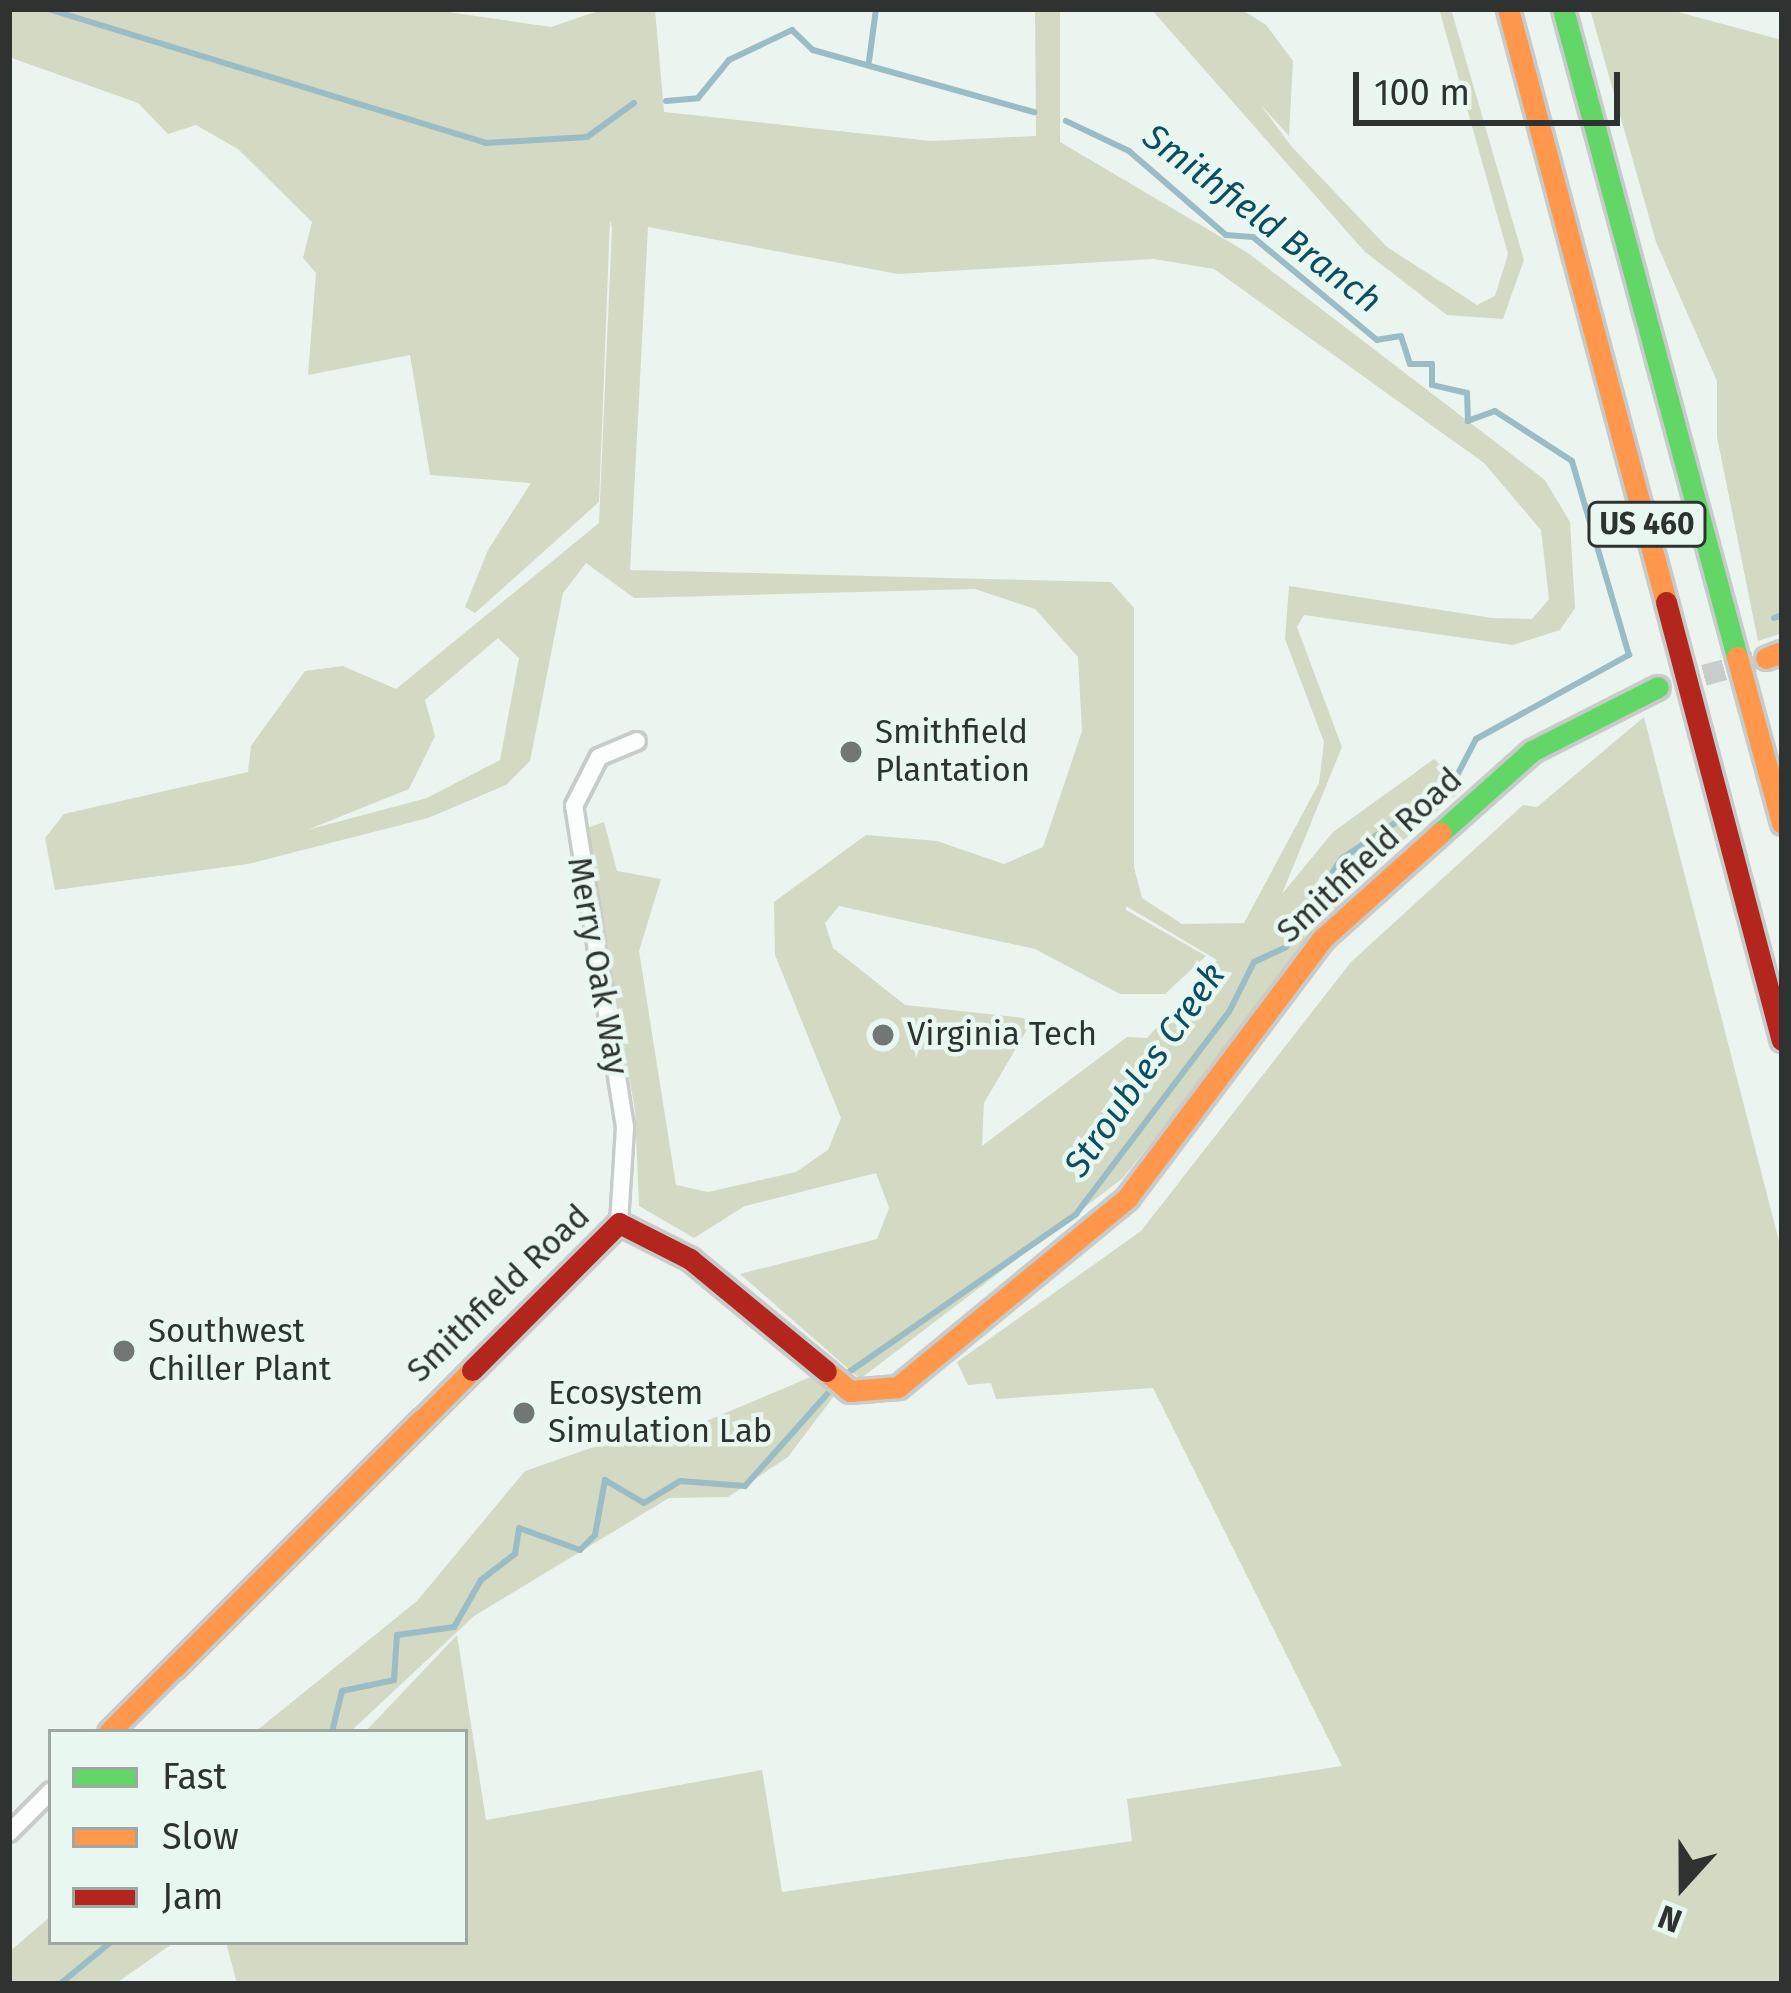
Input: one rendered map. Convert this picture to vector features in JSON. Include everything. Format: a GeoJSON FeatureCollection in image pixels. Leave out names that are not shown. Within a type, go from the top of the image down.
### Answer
{"type":"FeatureCollection","features":[{"type":"Feature","properties":{"kind":"main road","name":"US 460"},"geometry":{"type":"LineString","coordinates":[[1508,9],[1782,1040]]}},
{"type":"Feature","properties":{"kind":"main road","name":"US 460"},"geometry":{"type":"LineString","coordinates":[[1563,9],[1782,823]]}},
{"type":"Feature","properties":{"kind":"main road","name":"Smithfield Road"},"geometry":{"type":"LineString","coordinates":[[113,1729],[620,1223],[689,1259],[850,1391],[898,1387],[1127,1198],[1322,939],[1532,751],[1658,687]]}},
{"type":"Feature","properties":{"kind":"street","name":"Merry Oak Way"},"geometry":{"type":"LineString","coordinates":[[620,1223],[625,1127],[574,806],[599,757],[637,741]]}},
{"type":"Feature","properties":{"kind":"street"},"geometry":{"type":"LineString","coordinates":[[9,1833],[48,1794]]}},
{"type":"Feature","properties":{"kind":"green space"},"geometry":{"type":"Polygon","coordinates":[[[9,9],[428,9],[551,27],[604,9],[655,9],[664,112],[931,141],[1036,136],[1035,9],[1060,9],[1060,142],[1248,253],[1545,480],[1570,522],[1575,608],[1560,630],[1513,645],[1304,615],[1297,627],[1342,747],[1282,894],[1333,832],[1434,759],[1465,787],[1367,872],[1123,1178],[860,1379],[740,1274],[877,1239],[889,1208],[876,1173],[745,1206],[694,1238],[639,1206],[635,1110],[584,829],[604,822],[617,871],[661,879],[639,951],[676,1185],[708,1192],[796,1172],[828,1150],[841,1118],[775,955],[774,902],[866,835],[937,841],[1004,864],[1043,847],[1082,731],[1078,657],[1035,609],[975,589],[634,598],[586,563],[563,593],[530,761],[506,785],[428,818],[248,864],[55,890],[45,838],[64,814],[248,772],[251,746],[305,671],[343,666],[396,689],[599,523],[612,228],[610,220],[599,502],[475,613],[465,607],[488,550],[531,483],[430,475],[410,355],[308,375],[316,273],[303,258],[312,222],[238,149],[196,125],[168,134],[138,103],[9,57],[9,9]],[[648,227],[630,570],[1111,582],[1134,608],[1134,867],[1142,898],[1182,924],[1244,923],[1319,783],[1324,742],[1285,639],[1289,586],[1492,618],[1532,619],[1549,599],[1541,530],[1484,463],[1214,269],[1154,259],[898,274],[648,227]],[[498,638],[425,700],[435,736],[409,789],[307,830],[427,798],[500,760],[519,658],[498,638]],[[839,906],[825,923],[833,948],[905,1005],[1033,1019],[984,1103],[982,1146],[1127,1037],[1147,1038],[1217,960],[1126,906],[1206,956],[1165,994],[1120,994],[1035,949],[839,906]]]}},
{"type":"Feature","properties":{"kind":"green space"},"geometry":{"type":"Polygon","coordinates":[[[1151,9],[1241,9],[1266,25],[1293,61],[1289,136],[1260,104],[1291,146],[1387,247],[1477,305],[1495,296],[1508,254],[1439,9],[1451,9],[1524,260],[1503,319],[1447,315],[1365,252],[1151,9]]]}},
{"type":"Feature","properties":{"kind":"green space"},"geometry":{"type":"Polygon","coordinates":[[[1590,9],[1667,9],[1782,40],[1782,633],[1758,641],[1717,437],[1717,381],[1656,242],[1590,9]]]}},
{"type":"Feature","properties":{"kind":"green space"},"geometry":{"type":"Polygon","coordinates":[[[1644,717],[1782,1253],[1782,1984],[237,1984],[227,1945],[468,1945],[468,1729],[368,1729],[457,1635],[486,1820],[762,1770],[782,1892],[1132,1841],[1127,1799],[1342,1766],[1153,1388],[996,1399],[991,1383],[968,1385],[957,1362],[1141,1231],[1351,962],[1523,805],[1537,807],[1644,717]]]}},
{"type":"Feature","properties":{"kind":"green space"},"geometry":{"type":"Polygon","coordinates":[[[813,1376],[837,1392],[788,1457],[728,1497],[669,1498],[474,1616],[353,1729],[259,1729],[417,1601],[525,1471],[631,1434],[666,1438],[813,1376]]]}},
{"type":"Feature","properties":{"kind":"green space"},"geometry":{"type":"Polygon","coordinates":[[[48,1919],[48,1945],[171,1945],[115,1984],[9,1984],[9,1952],[48,1919]]]}},
{"type":"Feature","properties":{"kind":"waterway","name":"Smithfield Branch"},"geometry":{"type":"LineString","coordinates":[[48,9],[486,143],[587,137],[634,103]]}},
{"type":"Feature","properties":{"kind":"waterway"},"geometry":{"type":"LineString","coordinates":[[869,61],[876,9]]}},
{"type":"Feature","properties":{"kind":"waterway","name":"Smithfield Branch"},"geometry":{"type":"LineString","coordinates":[[666,101],[698,98],[729,60],[792,30],[813,50],[1034,112]]}},
{"type":"Feature","properties":{"kind":"waterway","name":"Stroubles Creek"},"geometry":{"type":"LineString","coordinates":[[849,1372],[1076,1214],[1229,1012],[1254,962],[1286,947],[1341,859],[1452,785],[1476,739],[1629,655],[1572,461],[1495,411],[1468,421],[1467,393],[1432,385],[1432,364],[1410,364],[1401,336],[1377,340],[1253,237],[1226,235],[1129,151],[1066,121]]}},
{"type":"Feature","properties":{"kind":"waterway","name":"Stroubles Creek"},"geometry":{"type":"LineString","coordinates":[[1774,618],[1782,615]]}},
{"type":"Feature","properties":{"kind":"waterway","name":"Stroubles Creek"},"geometry":{"type":"LineString","coordinates":[[333,1729],[342,1691],[394,1680],[397,1635],[454,1627],[481,1580],[515,1554],[519,1528],[580,1550],[595,1535],[605,1480],[644,1503],[680,1481],[745,1486],[830,1391]]}},
{"type":"Feature","properties":{"kind":"waterway","name":"Stroubles Creek"},"geometry":{"type":"LineString","coordinates":[[60,1984],[107,1945]]}},
{"type":"Feature","properties":{"kind":"tunnel"},"geometry":{"type":"LineString","coordinates":[[1674,683],[1766,658]]}},
{"type":"Feature","properties":{"kind":"traffic: fast"},"geometry":{"type":"LineString","coordinates":[[1563,9],[1737,657]]}},
{"type":"Feature","properties":{"kind":"traffic: fast"},"geometry":{"type":"LineString","coordinates":[[1440,833],[1532,751],[1658,687]]}},
{"type":"Feature","properties":{"kind":"traffic: slow"},"geometry":{"type":"LineString","coordinates":[[1508,9],[1666,602]]}},
{"type":"Feature","properties":{"kind":"traffic: slow"},"geometry":{"type":"LineString","coordinates":[[1766,658],[1782,652]]}},
{"type":"Feature","properties":{"kind":"traffic: slow"},"geometry":{"type":"LineString","coordinates":[[1737,657],[1782,823]]}},
{"type":"Feature","properties":{"kind":"traffic: slow"},"geometry":{"type":"LineString","coordinates":[[826,1371],[850,1391],[898,1387],[1127,1198],[1322,939],[1440,833]]}},
{"type":"Feature","properties":{"kind":"traffic: slow"},"geometry":{"type":"LineString","coordinates":[[112,1729],[472,1370]]}},
{"type":"Feature","properties":{"kind":"traffic: jam"},"geometry":{"type":"LineString","coordinates":[[1666,602],[1782,1040]]}},
{"type":"Feature","properties":{"kind":"traffic: jam"},"geometry":{"type":"LineString","coordinates":[[472,1370],[619,1223],[690,1259],[826,1371]]}},
{"type":"Feature","properties":{"kind":"place","name":"Smithfield Plantation"},"geometry":{"type":"Point","coordinates":[851,752]}},
{"type":"Feature","properties":{"kind":"place","name":"Virginia Tech"},"geometry":{"type":"Point","coordinates":[883,1035]}},
{"type":"Feature","properties":{"kind":"place","name":"Southwest Chiller Plant"},"geometry":{"type":"Point","coordinates":[124,1351]}},
{"type":"Feature","properties":{"kind":"place","name":"Ecosystem Simulation Lab"},"geometry":{"type":"Point","coordinates":[524,1413]}}]}
